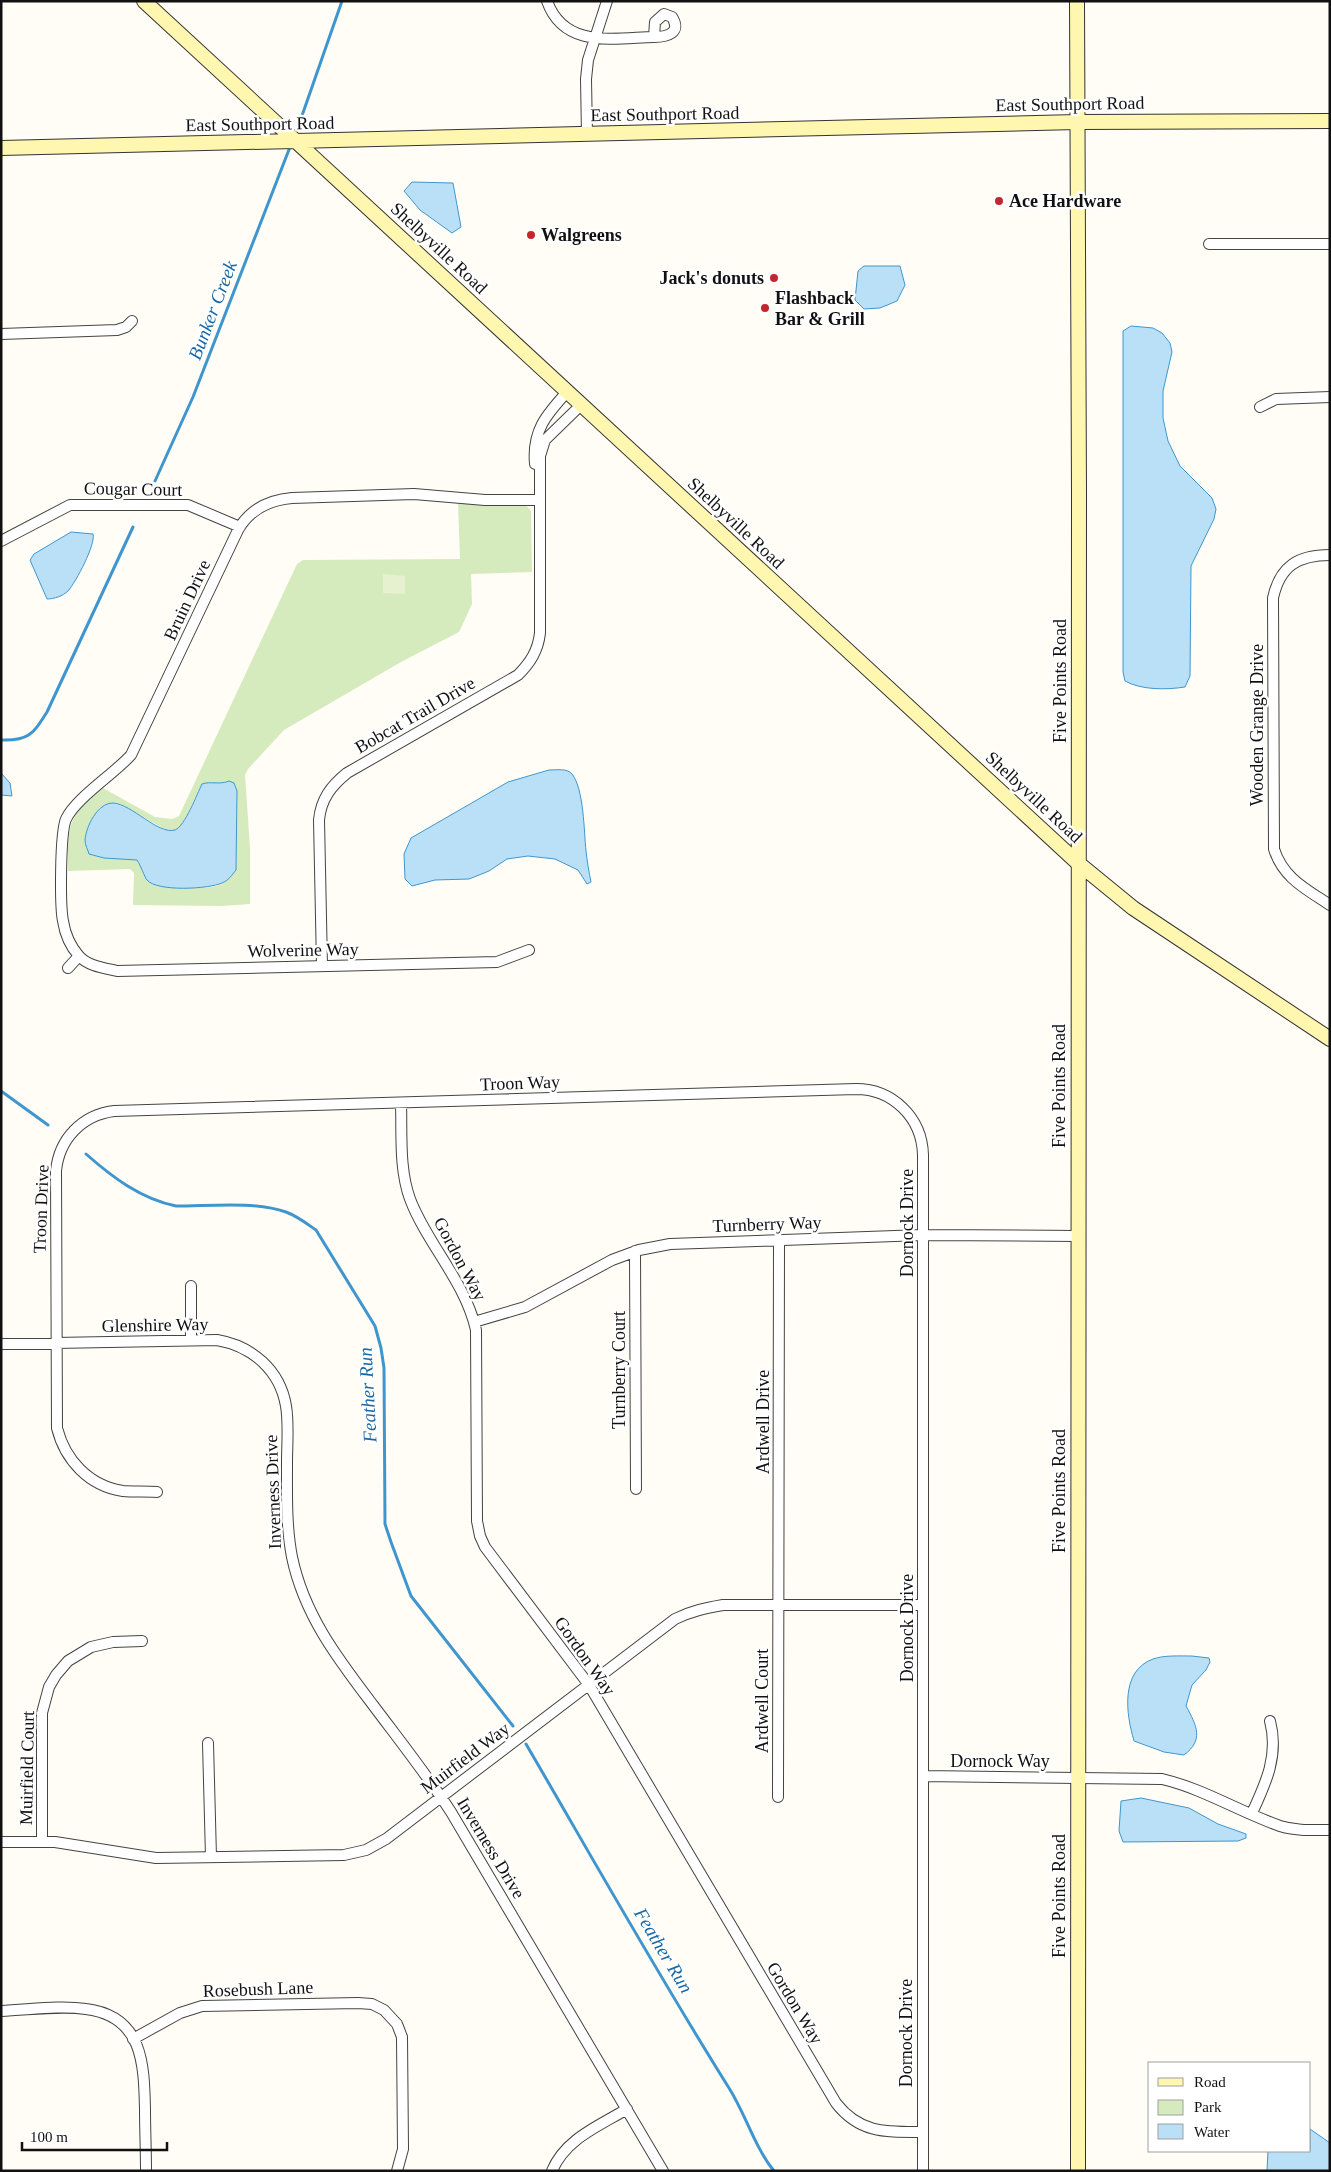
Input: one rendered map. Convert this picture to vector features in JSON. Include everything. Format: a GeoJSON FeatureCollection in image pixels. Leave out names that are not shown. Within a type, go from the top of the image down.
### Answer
{"type":"FeatureCollection","features":[{"type":"Feature","properties":{"kind":"main road","name":"Shelbyville Road"},"geometry":{"type":"LineString","coordinates":[[144,1],[1078,864],[1133,908],[1330,1039]]}},
{"type":"Feature","properties":{"kind":"main road","name":"Five Points Road"},"geometry":{"type":"LineString","coordinates":[[1077,1],[1078,2171]]}},
{"type":"Feature","properties":{"kind":"main road","name":"East Southport Road"},"geometry":{"type":"LineString","coordinates":[[1,148],[1077,122],[1330,121]]}},
{"type":"Feature","properties":{"kind":"street"},"geometry":{"type":"LineString","coordinates":[[547,1],[552,13],[566,29],[583,37],[654,37]]}},
{"type":"Feature","properties":{"kind":"street"},"geometry":{"type":"LineString","coordinates":[[587,134],[586,73],[593,38],[607,1]]}},
{"type":"Feature","properties":{"kind":"street"},"geometry":{"type":"LineString","coordinates":[[1209,244],[1330,244]]}},
{"type":"Feature","properties":{"kind":"street"},"geometry":{"type":"LineString","coordinates":[[1,334],[117,330],[126,327],[132,321]]}},
{"type":"Feature","properties":{"kind":"street","name":"Bobcat Trail Drive"},"geometry":{"type":"LineString","coordinates":[[539,500],[534,450],[536,435],[550,410],[566,392]]}},
{"type":"Feature","properties":{"kind":"street"},"geometry":{"type":"LineString","coordinates":[[1260,407],[1276,399],[1330,397]]}},
{"type":"Feature","properties":{"kind":"street","name":"Bobcat Trail Drive"},"geometry":{"type":"LineString","coordinates":[[322,966],[320,820],[325,798],[336,782],[347,773],[518,675],[532,660],[537,649],[540,634],[540,456],[545,440],[581,405]]}},
{"type":"Feature","properties":{"kind":"street","name":"Bruin Drive"},"geometry":{"type":"LineString","coordinates":[[80,956],[67,938],[62,920],[62,834],[66,819],[76,805],[119,768],[131,755],[240,527],[248,517],[263,505],[276,500],[292,498],[414,494],[485,500],[539,500]]}},
{"type":"Feature","properties":{"kind":"street","name":"Cougar Court"},"geometry":{"type":"LineString","coordinates":[[1,541],[70,505],[188,505],[240,527]]}},
{"type":"Feature","properties":{"kind":"street","name":"Wooden Grange Drive"},"geometry":{"type":"LineString","coordinates":[[1330,554],[1310,556],[1288,568],[1277,583],[1273,598],[1274,849],[1278,862],[1292,880],[1330,905]]}},
{"type":"Feature","properties":{"kind":"street","name":"Wolverine Way"},"geometry":{"type":"LineString","coordinates":[[80,956],[96,966],[117,971],[497,962],[529,950]]}},
{"type":"Feature","properties":{"kind":"street"},"geometry":{"type":"LineString","coordinates":[[68,968],[80,956]]}},
{"type":"Feature","properties":{"kind":"street","name":"Troon Way"},"geometry":{"type":"LineString","coordinates":[[150,1110],[856,1089],[869,1090],[890,1097]]}},
{"type":"Feature","properties":{"kind":"street","name":"Dornock Drive"},"geometry":{"type":"LineString","coordinates":[[890,1097],[912,1118],[921,1138],[924,1154],[923,2171]]}},
{"type":"Feature","properties":{"kind":"street","name":"Gordon Way"},"geometry":{"type":"LineString","coordinates":[[400,1103],[403,1171],[410,1199],[466,1300],[474,1322],[476,1340],[478,1521],[480,1536],[487,1551],[589,1685],[836,2103],[848,2117],[863,2127],[886,2132],[923,2132]]}},
{"type":"Feature","properties":{"kind":"street","name":"Troon Drive"},"geometry":{"type":"LineString","coordinates":[[150,1110],[114,1111],[95,1116],[75,1130],[66,1140],[60,1153],[56,1176],[57,1424],[61,1441],[69,1456],[87,1476],[103,1485],[124,1491],[157,1492]]}},
{"type":"Feature","properties":{"kind":"street","name":"Turnberry Way"},"geometry":{"type":"LineString","coordinates":[[474,1322],[525,1307],[598,1267],[635,1251],[670,1244],[924,1235],[1078,1236]]}},
{"type":"Feature","properties":{"kind":"street","name":"Ardwell Drive"},"geometry":{"type":"LineString","coordinates":[[778,1604],[779,1240]]}},
{"type":"Feature","properties":{"kind":"street","name":"Turnberry Court"},"geometry":{"type":"LineString","coordinates":[[635,1251],[636,1489]]}},
{"type":"Feature","properties":{"kind":"street"},"geometry":{"type":"LineString","coordinates":[[191,1286],[191,1340]]}},
{"type":"Feature","properties":{"kind":"street","name":"Glenshire Way"},"geometry":{"type":"LineString","coordinates":[[1,1344],[191,1340],[226,1342],[252,1353],[269,1368],[284,1396]]}},
{"type":"Feature","properties":{"kind":"street","name":"Inverness Drive"},"geometry":{"type":"LineString","coordinates":[[284,1396],[287,1418],[288,1529],[294,1566],[305,1601],[321,1634],[441,1797],[663,2171]]}},
{"type":"Feature","properties":{"kind":"street","name":"Ardwell Court"},"geometry":{"type":"LineString","coordinates":[[778,1604],[778,1797]]}},
{"type":"Feature","properties":{"kind":"street","name":"Muirfield Way"},"geometry":{"type":"LineString","coordinates":[[1,1842],[42,1841],[74,1844],[138,1856],[344,1855],[362,1851],[386,1839],[675,1619],[688,1613],[714,1605],[923,1605]]}},
{"type":"Feature","properties":{"kind":"street","name":"Muirfield Court"},"geometry":{"type":"LineString","coordinates":[[42,1841],[42,1713],[49,1687],[68,1661],[91,1647],[113,1642],[142,1641]]}},
{"type":"Feature","properties":{"kind":"street"},"geometry":{"type":"LineString","coordinates":[[1252,1813],[1269,1775],[1272,1763],[1274,1742],[1270,1721]]}},
{"type":"Feature","properties":{"kind":"street"},"geometry":{"type":"LineString","coordinates":[[208,1743],[210,1857]]}},
{"type":"Feature","properties":{"kind":"street","name":"Dornock Way"},"geometry":{"type":"LineString","coordinates":[[923,1776],[1149,1777],[1174,1781],[1281,1826],[1303,1830],[1330,1830]]}},
{"type":"Feature","properties":{"kind":"street","name":"Rosebush Lane"},"geometry":{"type":"LineString","coordinates":[[134,2039],[180,2013],[202,2006],[358,2003],[372,2004],[382,2009],[397,2024],[402,2042],[403,2149],[396,2171]]}},
{"type":"Feature","properties":{"kind":"street"},"geometry":{"type":"LineString","coordinates":[[1,2011],[70,2008],[93,2010],[114,2019],[134,2039],[140,2052],[144,2070],[146,2171]]}},
{"type":"Feature","properties":{"kind":"street"},"geometry":{"type":"LineString","coordinates":[[552,2171],[560,2155],[573,2142],[627,2109]]}},
{"type":"Feature","properties":{"kind":"green space"},"geometry":{"type":"Polygon","coordinates":[[[458,503],[526,505],[531,511],[532,572],[471,574],[472,604],[459,632],[401,662],[284,730],[248,769],[245,775],[250,848],[250,904],[221,906],[133,905],[134,873],[130,869],[68,871],[68,843],[72,824],[82,807],[103,788],[155,817],[172,819],[179,816],[297,564],[303,560],[460,559],[458,503]],[[229,781],[202,784],[182,825],[175,830],[166,830],[120,804],[101,807],[88,827],[104,858],[137,860],[147,880],[185,886],[214,887],[224,883],[236,870],[237,791],[229,781]]]}},
{"type":"Feature","properties":{"kind":"green space"},"geometry":{"type":"Polygon","coordinates":[[[383,574],[405,576],[405,594],[383,593],[383,574]]]}},
{"type":"Feature","properties":{"kind":"water"},"geometry":{"type":"Polygon","coordinates":[[[412,182],[453,183],[461,227],[452,233],[420,210],[404,191],[412,182]]]}},
{"type":"Feature","properties":{"kind":"water"},"geometry":{"type":"Polygon","coordinates":[[[864,266],[900,266],[905,285],[897,301],[880,308],[864,309],[855,300],[858,271],[864,266]]]}},
{"type":"Feature","properties":{"kind":"water"},"geometry":{"type":"Polygon","coordinates":[[[1131,326],[1153,328],[1162,333],[1170,343],[1172,352],[1163,391],[1163,418],[1168,441],[1180,466],[1212,498],[1216,509],[1214,519],[1191,566],[1190,676],[1185,687],[1170,689],[1146,688],[1131,684],[1125,681],[1123,672],[1123,331],[1131,326]]]}},
{"type":"Feature","properties":{"kind":"water"},"geometry":{"type":"Polygon","coordinates":[[[71,532],[93,534],[89,554],[68,591],[58,597],[47,599],[30,560],[34,554],[71,532]]]}},
{"type":"Feature","properties":{"kind":"water"},"geometry":{"type":"Polygon","coordinates":[[[549,770],[567,771],[572,774],[576,781],[581,800],[586,855],[591,882],[587,884],[578,870],[555,859],[528,856],[507,859],[489,871],[469,879],[435,880],[412,886],[405,879],[404,854],[411,838],[508,782],[549,770]]]}},
{"type":"Feature","properties":{"kind":"water"},"geometry":{"type":"Polygon","coordinates":[[[1,773],[10,783],[12,796],[1,795],[1,773]]]}},
{"type":"Feature","properties":{"kind":"water"},"geometry":{"type":"Polygon","coordinates":[[[229,781],[234,783],[237,791],[236,870],[224,882],[195,888],[161,886],[147,880],[137,860],[104,858],[89,854],[85,840],[90,823],[97,811],[107,804],[113,803],[128,808],[161,828],[175,830],[183,823],[202,784],[229,781]]]}},
{"type":"Feature","properties":{"kind":"water"},"geometry":{"type":"Polygon","coordinates":[[[1167,1656],[1209,1658],[1210,1662],[1206,1670],[1192,1685],[1186,1706],[1197,1732],[1194,1744],[1184,1755],[1164,1752],[1134,1741],[1129,1718],[1128,1694],[1130,1683],[1135,1673],[1142,1665],[1153,1659],[1167,1656]]]}},
{"type":"Feature","properties":{"kind":"water"},"geometry":{"type":"Polygon","coordinates":[[[1141,1798],[1189,1808],[1218,1824],[1246,1834],[1246,1838],[1238,1841],[1123,1842],[1119,1831],[1121,1801],[1141,1798]]]}},
{"type":"Feature","properties":{"kind":"water"},"geometry":{"type":"Polygon","coordinates":[[[1311,2130],[1330,2143],[1330,2171],[1267,2171],[1268,2152],[1311,2152],[1311,2130]]]}},
{"type":"Feature","properties":{"kind":"waterway","name":"Bunker Creek"},"geometry":{"type":"LineString","coordinates":[[297,130],[342,1]]}},
{"type":"Feature","properties":{"kind":"waterway","name":"Bunker Creek"},"geometry":{"type":"LineString","coordinates":[[155,481],[193,397],[290,147]]}},
{"type":"Feature","properties":{"kind":"waterway","name":"Bunker Creek"},"geometry":{"type":"LineString","coordinates":[[1,740],[18,739],[29,735],[38,726],[47,712],[133,527]]}},
{"type":"Feature","properties":{"kind":"waterway","name":"Feather Run"},"geometry":{"type":"LineString","coordinates":[[1,1091],[48,1125]]}},
{"type":"Feature","properties":{"kind":"waterway","name":"Feather Run"},"geometry":{"type":"LineString","coordinates":[[86,1154],[128,1186],[163,1203],[176,1206],[260,1206],[286,1212],[316,1230],[375,1326],[381,1348],[384,1368],[385,1524],[411,1596],[513,1726]]}},
{"type":"Feature","properties":{"kind":"waterway","name":"Feather Run"},"geometry":{"type":"LineString","coordinates":[[526,1744],[651,1960],[735,2098],[761,2151],[774,2171]]}},
{"type":"Feature","properties":{"kind":"place","name":"Ace Hardware"},"geometry":{"type":"Point","coordinates":[999,201]}},
{"type":"Feature","properties":{"kind":"place","name":"Walgreens"},"geometry":{"type":"Point","coordinates":[531,235]}},
{"type":"Feature","properties":{"kind":"place","name":"Jack's donuts"},"geometry":{"type":"Point","coordinates":[774,278]}},
{"type":"Feature","properties":{"kind":"place","name":"Flashback Bar & Grill"},"geometry":{"type":"Point","coordinates":[765,308]}}]}
